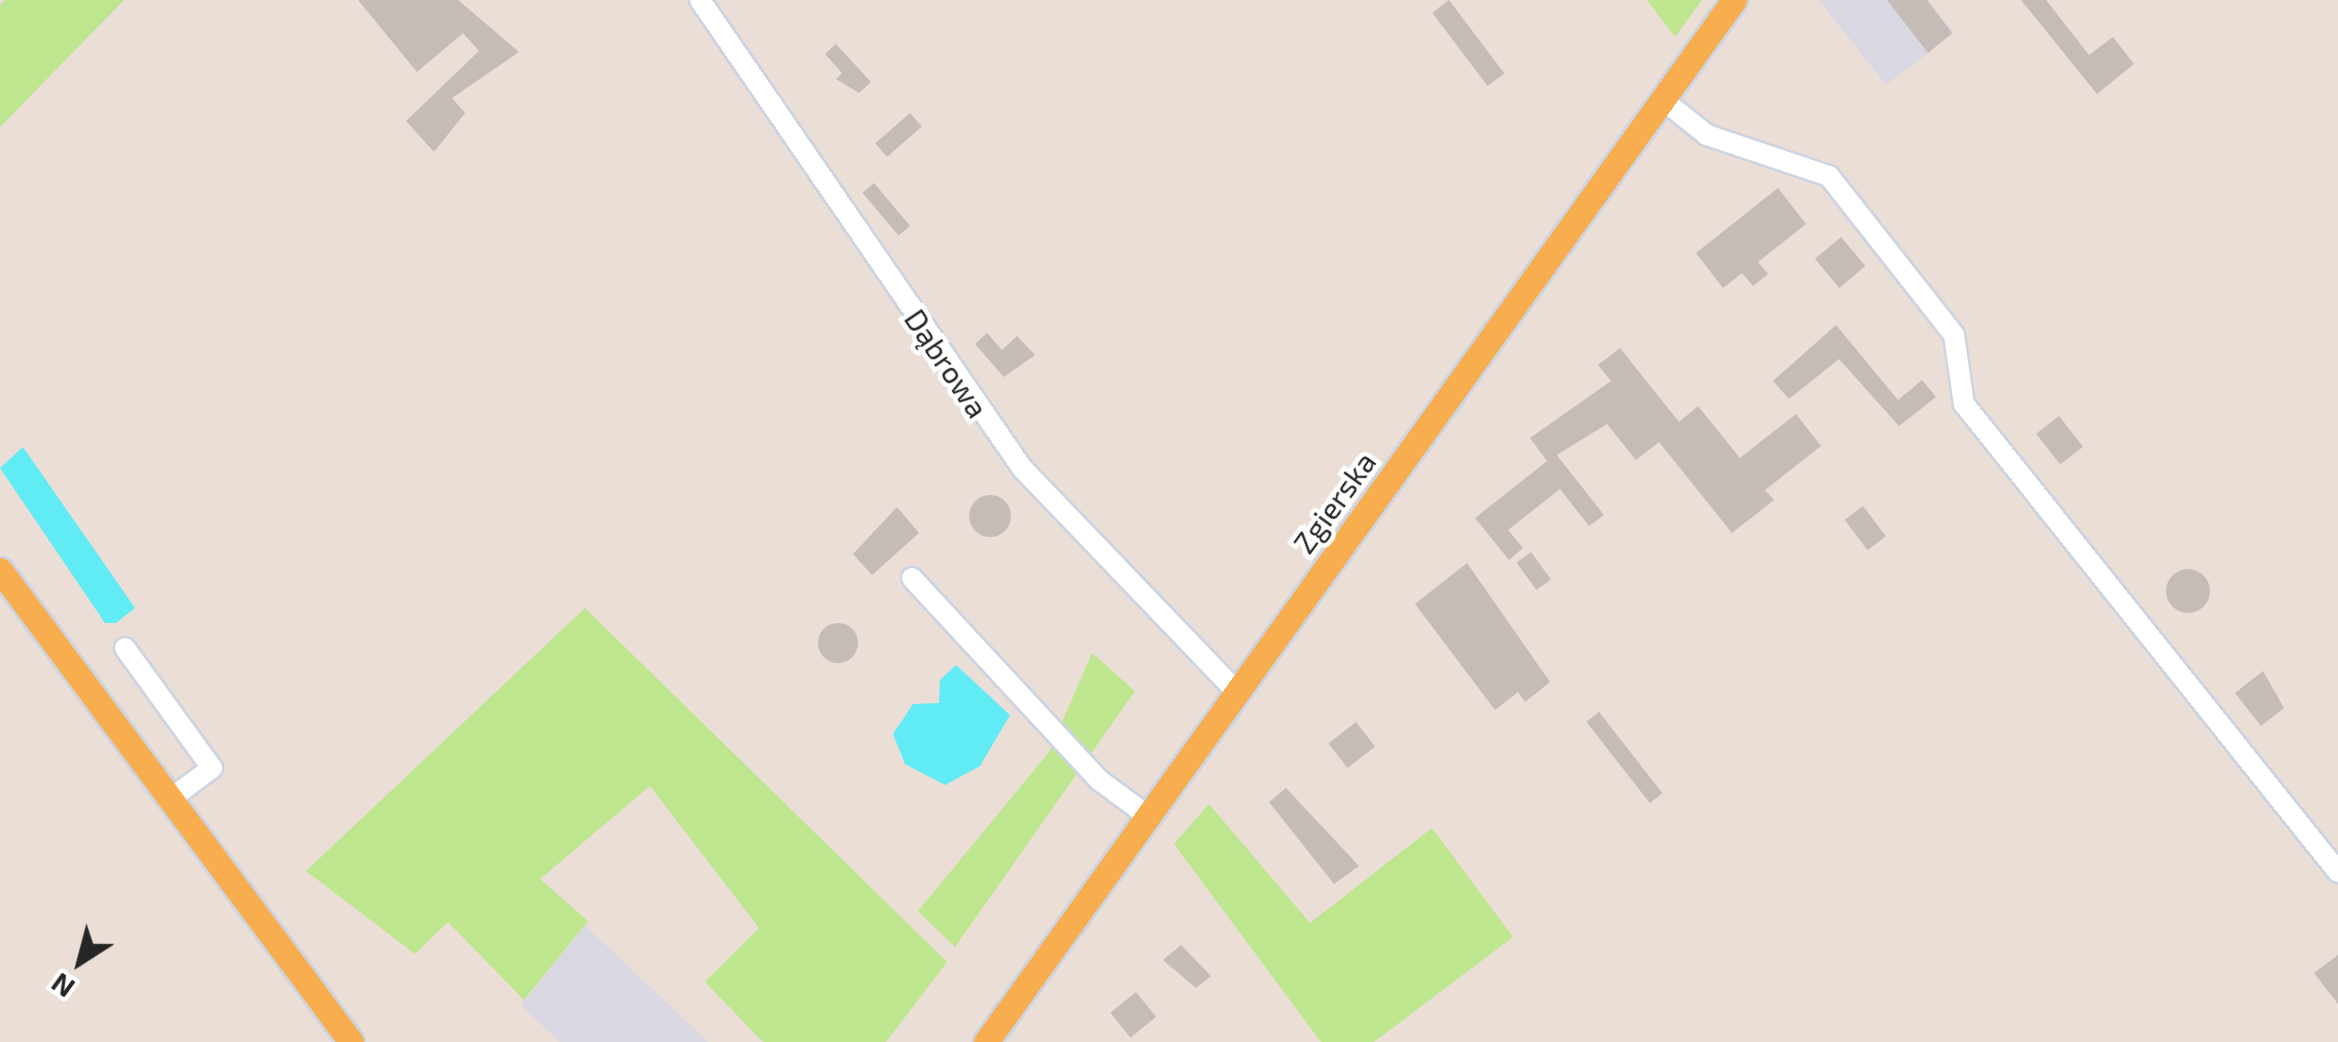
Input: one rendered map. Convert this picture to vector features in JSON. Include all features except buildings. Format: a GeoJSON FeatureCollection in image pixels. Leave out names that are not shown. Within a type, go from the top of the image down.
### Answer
{"type":"FeatureCollection","features":[{"type":"Feature","properties":{"kind":"main road","name":"Zgierska"},"geometry":{"type":"LineString","coordinates":[[986,1042],[1734,0]]}},
{"type":"Feature","properties":{"kind":"main road"},"geometry":{"type":"LineString","coordinates":[[0,570],[351,1042]]}},
{"type":"Feature","properties":{"kind":"street","name":"Dąbrowa"},"geometry":{"type":"LineString","coordinates":[[700,0],[1022,468],[1237,692]]}},
{"type":"Feature","properties":{"kind":"street"},"geometry":{"type":"LineString","coordinates":[[1663,100],[1707,135],[1829,176],[1954,336],[1964,404],[2338,872]]}},
{"type":"Feature","properties":{"kind":"street"},"geometry":{"type":"LineString","coordinates":[[912,578],[1100,780],[1148,816]]}},
{"type":"Feature","properties":{"kind":"street"},"geometry":{"type":"LineString","coordinates":[[125,648],[212,768],[169,800]]}},
{"type":"Feature","properties":{"kind":"shaded area"},"geometry":{"type":"Polygon","coordinates":[[[1819,0],[1928,0],[1954,33],[1886,85],[1819,0]]]}},
{"type":"Feature","properties":{"kind":"shaded area"},"geometry":{"type":"Polygon","coordinates":[[[585,925],[708,1042],[560,1042],[521,1005],[585,925]]]}},
{"type":"Feature","properties":{"kind":"green space"},"geometry":{"type":"Polygon","coordinates":[[[5,0],[124,0],[0,127],[0,5],[5,0]]]}},
{"type":"Feature","properties":{"kind":"green space"},"geometry":{"type":"Polygon","coordinates":[[[1647,0],[1702,0],[1675,37],[1647,0]]]}},
{"type":"Feature","properties":{"kind":"green space"},"geometry":{"type":"Polygon","coordinates":[[[585,608],[947,962],[886,1042],[763,1042],[705,982],[759,928],[650,786],[540,879],[588,921],[524,1000],[448,922],[415,954],[306,871],[585,608]]]}},
{"type":"Feature","properties":{"kind":"green space"},"geometry":{"type":"Polygon","coordinates":[[[1092,653],[1135,691],[955,947],[918,911],[1049,752],[1092,653]]]}},
{"type":"Feature","properties":{"kind":"green space"},"geometry":{"type":"Polygon","coordinates":[[[1209,804],[1310,923],[1432,828],[1513,937],[1374,1042],[1321,1042],[1174,844],[1209,804]]]}},
{"type":"Feature","properties":{"kind":"water"},"geometry":{"type":"Polygon","coordinates":[[[23,447],[135,608],[116,623],[105,623],[0,468],[23,447]]]}},
{"type":"Feature","properties":{"kind":"water"},"geometry":{"type":"Polygon","coordinates":[[[956,665],[1010,715],[980,766],[945,785],[905,764],[893,734],[913,704],[939,703],[940,680],[956,665]]]}}]}
